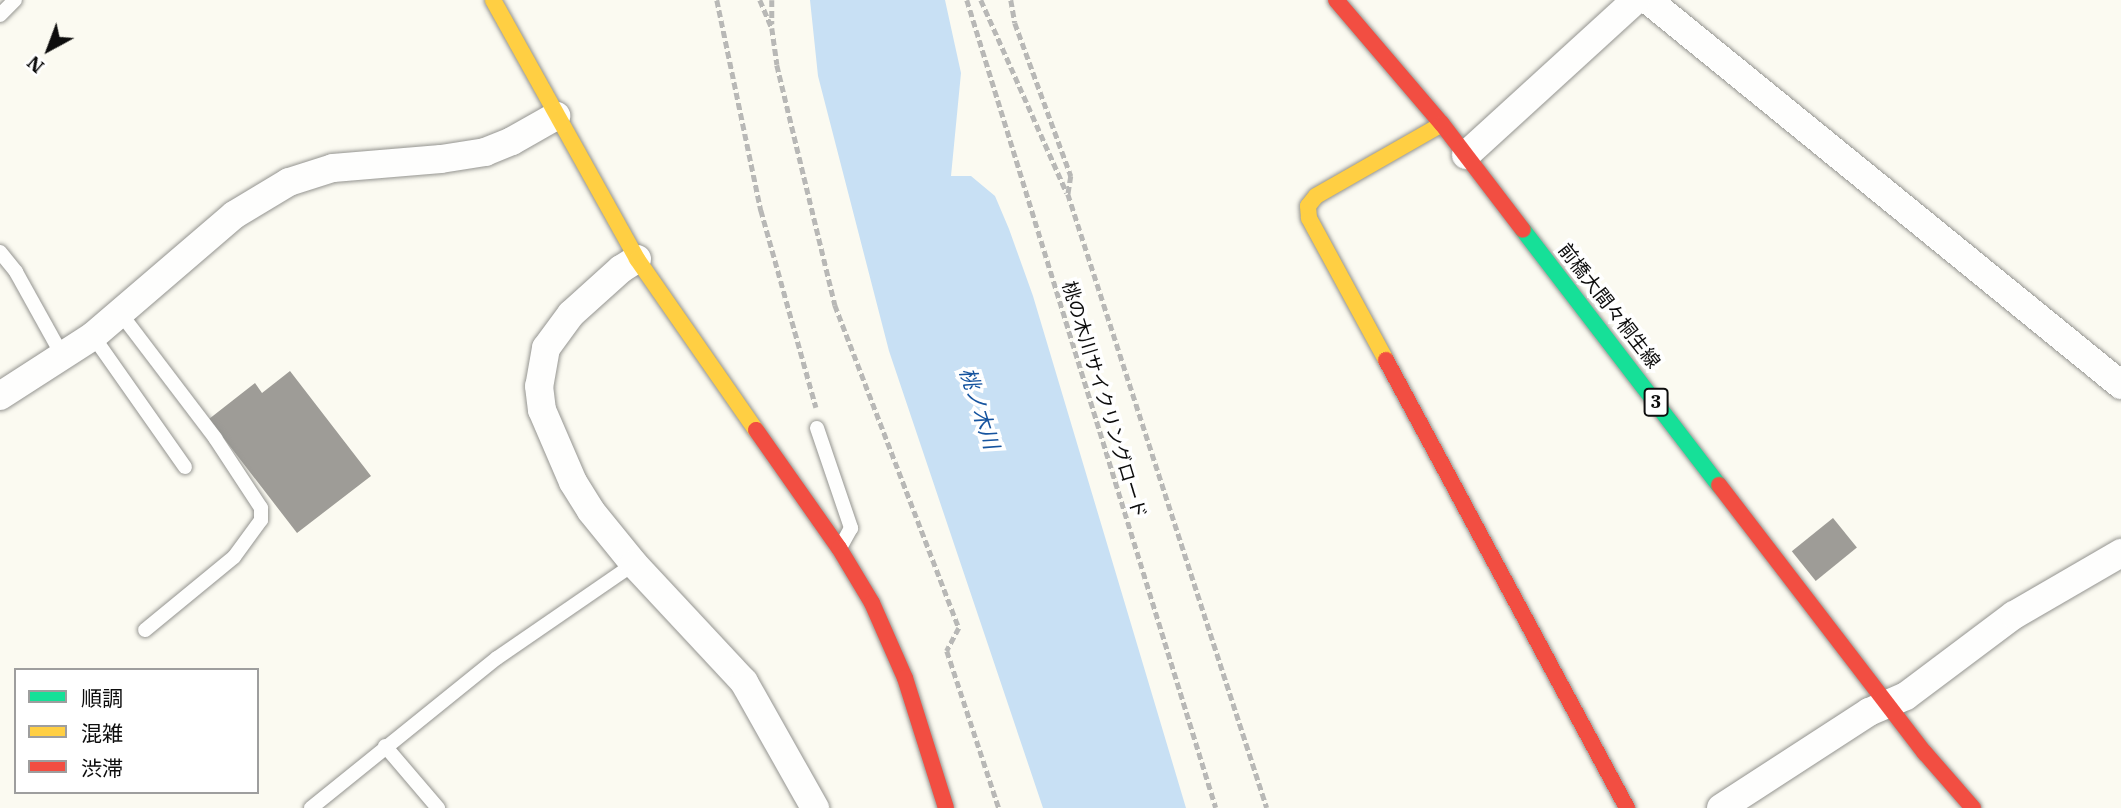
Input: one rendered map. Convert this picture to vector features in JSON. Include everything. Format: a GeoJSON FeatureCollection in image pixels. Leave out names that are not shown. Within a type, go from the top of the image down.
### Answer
{"type":"FeatureCollection","features":[{"type":"Feature","properties":{"kind":"street"},"geometry":{"type":"LineString","coordinates":[[493,0],[637,259],[839,548],[889,637],[905,678],[946,808]]}},
{"type":"Feature","properties":{"kind":"street","name":"前橋大間々桐生線"},"geometry":{"type":"LineString","coordinates":[[1336,0],[1442,124],[1888,704],[1973,808]]}},
{"type":"Feature","properties":{"kind":"street"},"geometry":{"type":"LineString","coordinates":[[1466,155],[1636,0]]}},
{"type":"Feature","properties":{"kind":"street"},"geometry":{"type":"LineString","coordinates":[[1648,0],[2121,384]]}},
{"type":"Feature","properties":{"kind":"street"},"geometry":{"type":"LineString","coordinates":[[0,396],[93,336],[234,215],[289,182],[333,168],[441,159],[485,152],[512,141],[556,116]]}},
{"type":"Feature","properties":{"kind":"street"},"geometry":{"type":"LineString","coordinates":[[1442,124],[1316,196],[1308,206],[1309,218],[1627,808]]}},
{"type":"Feature","properties":{"kind":"street"},"geometry":{"type":"LineString","coordinates":[[637,259],[621,269],[557,330],[546,348],[539,386],[542,410],[573,482],[591,510],[634,564],[744,682],[811,807]]}},
{"type":"Feature","properties":{"kind":"street"},"geometry":{"type":"LineString","coordinates":[[1721,808],[1869,712],[1923,684],[2014,615],[2121,553]]}},
{"type":"Feature","properties":{"kind":"lane"},"geometry":{"type":"LineString","coordinates":[[0,15],[15,0]]}},
{"type":"Feature","properties":{"kind":"lane"},"geometry":{"type":"LineString","coordinates":[[0,252],[16,272],[62,355]]}},
{"type":"Feature","properties":{"kind":"lane"},"geometry":{"type":"LineString","coordinates":[[121,314],[215,438],[261,508],[261,520],[234,557],[145,630]]}},
{"type":"Feature","properties":{"kind":"lane"},"geometry":{"type":"LineString","coordinates":[[93,336],[185,467]]}},
{"type":"Feature","properties":{"kind":"lane"},"geometry":{"type":"LineString","coordinates":[[817,428],[851,528],[849,537],[839,548]]}},
{"type":"Feature","properties":{"kind":"lane"},"geometry":{"type":"LineString","coordinates":[[311,808],[497,658],[634,564]]}},
{"type":"Feature","properties":{"kind":"lane"},"geometry":{"type":"LineString","coordinates":[[385,746],[438,808]]}},
{"type":"Feature","properties":{"kind":"path"},"geometry":{"type":"LineString","coordinates":[[717,0],[761,210],[819,420],[817,428]]}},
{"type":"Feature","properties":{"kind":"path"},"geometry":{"type":"LineString","coordinates":[[761,0],[772,28]]}},
{"type":"Feature","properties":{"kind":"path"},"geometry":{"type":"LineString","coordinates":[[772,0],[772,28],[777,65],[835,305],[959,628],[947,651],[999,808]]}},
{"type":"Feature","properties":{"kind":"path","name":"桃の木川サイクリングロード"},"geometry":{"type":"LineString","coordinates":[[967,0],[1216,808]]}},
{"type":"Feature","properties":{"kind":"path"},"geometry":{"type":"LineString","coordinates":[[981,0],[1068,194],[1267,808]]}},
{"type":"Feature","properties":{"kind":"path"},"geometry":{"type":"LineString","coordinates":[[1010,0],[1019,35],[1071,176],[1068,194]]}},
{"type":"Feature","properties":{"kind":"water","name":"桃ノ木川"},"geometry":{"type":"Polygon","coordinates":[[[810,0],[945,0],[961,73],[951,176],[971,176],[995,196],[1009,229],[1033,296],[1186,808],[1043,808],[889,351],[818,76],[810,0]]]}},
{"type":"Feature","properties":{"kind":"building"},"geometry":{"type":"Polygon","coordinates":[[[290,371],[371,476],[297,533],[209,419],[255,383],[262,393],[290,371]]]}},
{"type":"Feature","properties":{"kind":"building"},"geometry":{"type":"Polygon","coordinates":[[[1833,518],[1857,548],[1816,581],[1792,551],[1833,518]]]}},
{"type":"Feature","properties":{"kind":"traffic: fast"},"geometry":{"type":"LineString","coordinates":[[1523,230],[1719,485]]}},
{"type":"Feature","properties":{"kind":"traffic: slow"},"geometry":{"type":"LineString","coordinates":[[493,0],[637,259],[756,430]]}},
{"type":"Feature","properties":{"kind":"traffic: slow"},"geometry":{"type":"LineString","coordinates":[[1386,360],[1309,218],[1308,206],[1316,196],[1442,124]]}},
{"type":"Feature","properties":{"kind":"traffic: jam"},"geometry":{"type":"LineString","coordinates":[[1336,0],[1442,124],[1523,230]]}},
{"type":"Feature","properties":{"kind":"traffic: jam"},"geometry":{"type":"LineString","coordinates":[[1386,360],[1627,808]]}},
{"type":"Feature","properties":{"kind":"traffic: jam"},"geometry":{"type":"LineString","coordinates":[[756,430],[839,548],[872,603],[905,678],[946,808]]}},
{"type":"Feature","properties":{"kind":"traffic: jam"},"geometry":{"type":"LineString","coordinates":[[1719,485],[1925,753],[1973,808]]}}]}
